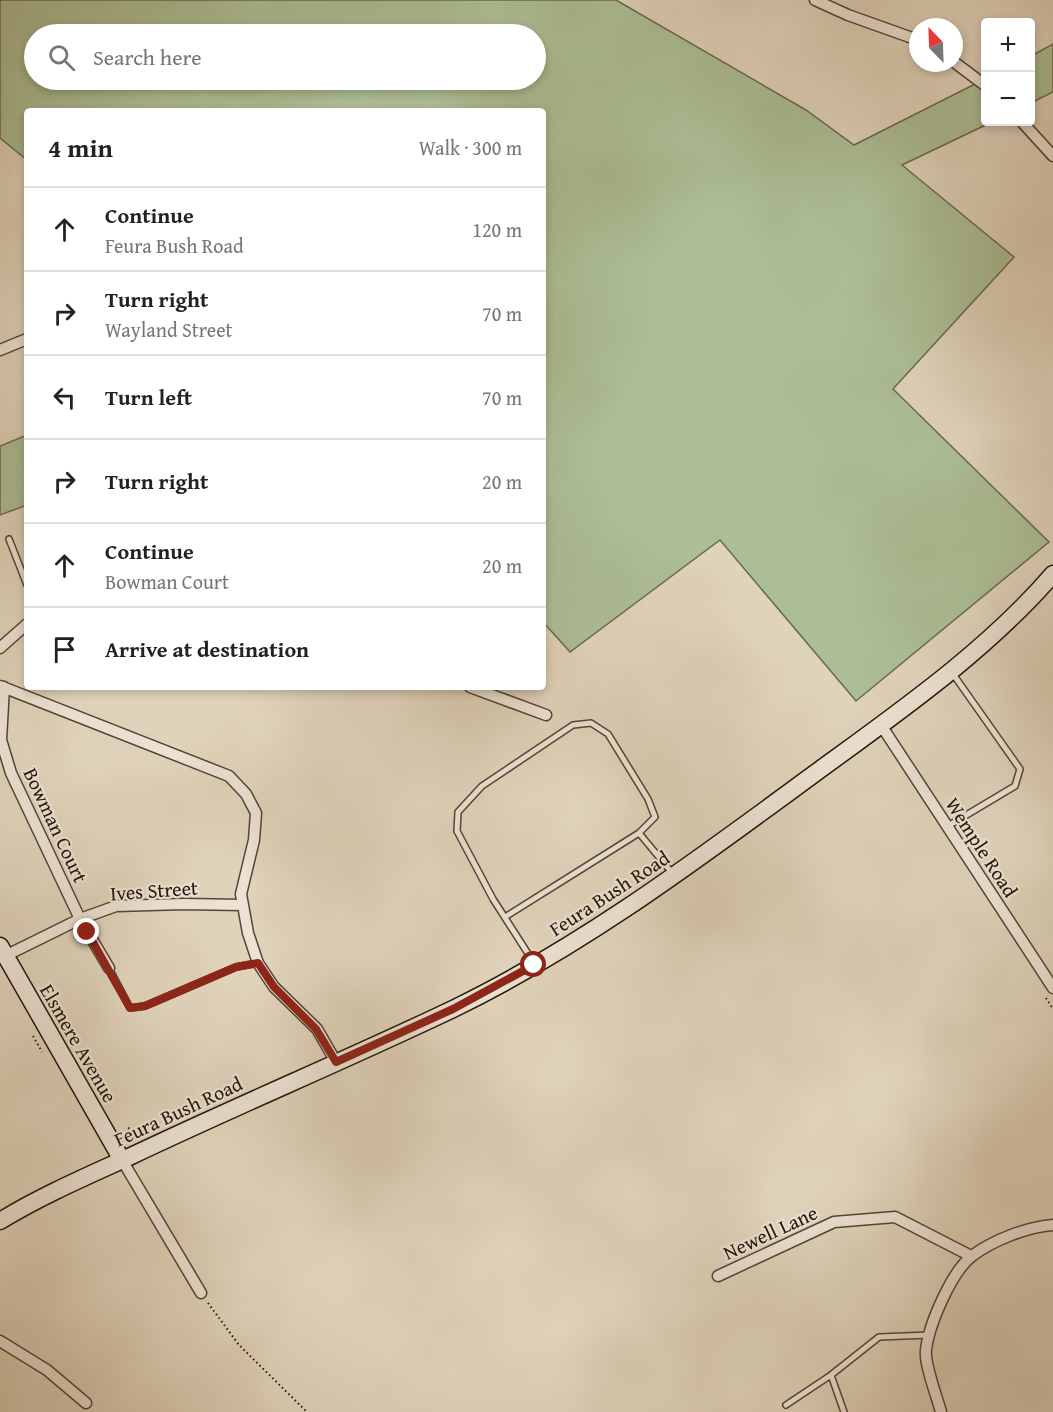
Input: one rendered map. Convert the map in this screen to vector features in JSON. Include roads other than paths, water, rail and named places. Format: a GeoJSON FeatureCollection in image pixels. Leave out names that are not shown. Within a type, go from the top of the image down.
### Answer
{"type":"FeatureCollection","features":[{"type":"Feature","properties":{"kind":"main road","name":"Feura Bush Road"},"geometry":{"type":"LineString","coordinates":[[0,1221],[24,1206],[122,1160],[453,1009],[534,965],[675,877],[881,725],[1026,605],[1053,574]]}},
{"type":"Feature","properties":{"kind":"main road","name":"Elsmere Avenue"},"geometry":{"type":"LineString","coordinates":[[3,951],[122,1160]]}},
{"type":"Feature","properties":{"kind":"street"},"geometry":{"type":"LineString","coordinates":[[815,0],[848,15],[909,37]]}},
{"type":"Feature","properties":{"kind":"street"},"geometry":{"type":"LineString","coordinates":[[963,69],[981,82]]}},
{"type":"Feature","properties":{"kind":"street"},"geometry":{"type":"LineString","coordinates":[[1026,126],[1053,156]]}},
{"type":"Feature","properties":{"kind":"street"},"geometry":{"type":"LineString","coordinates":[[0,350],[24,340]]}},
{"type":"Feature","properties":{"kind":"street"},"geometry":{"type":"LineString","coordinates":[[0,648],[24,627]]}},
{"type":"Feature","properties":{"kind":"street"},"geometry":{"type":"LineString","coordinates":[[2,686],[229,776],[246,794],[256,813],[254,840],[241,894],[248,933],[258,963],[274,987],[316,1029],[336,1062]]}},
{"type":"Feature","properties":{"kind":"street","name":"Bowman Court"},"geometry":{"type":"LineString","coordinates":[[2,686],[1,740],[11,773],[80,919],[109,968]]}},
{"type":"Feature","properties":{"kind":"street"},"geometry":{"type":"LineString","coordinates":[[478,690],[546,716]]}},
{"type":"Feature","properties":{"kind":"street","name":"Wemple Road"},"geometry":{"type":"LineString","coordinates":[[881,725],[1053,988]]}},
{"type":"Feature","properties":{"kind":"street","name":"Ives Street"},"geometry":{"type":"LineString","coordinates":[[3,951],[116,906],[243,905]]}},
{"type":"Feature","properties":{"kind":"street"},"geometry":{"type":"LineString","coordinates":[[122,1160],[201,1293]]}},
{"type":"Feature","properties":{"kind":"street","name":"Newell Lane"},"geometry":{"type":"LineString","coordinates":[[718,1276],[834,1222],[895,1217],[971,1256]]}},
{"type":"Feature","properties":{"kind":"street"},"geometry":{"type":"LineString","coordinates":[[941,1412],[926,1351],[934,1318],[952,1281],[971,1256],[1015,1233],[1053,1225]]}},
{"type":"Feature","properties":{"kind":"street"},"geometry":{"type":"LineString","coordinates":[[0,1341],[47,1370],[86,1403]]}},
{"type":"Feature","properties":{"kind":"lane"},"geometry":{"type":"LineString","coordinates":[[9,539],[24,571]]}},
{"type":"Feature","properties":{"kind":"lane"},"geometry":{"type":"LineString","coordinates":[[947,826],[1015,786],[1020,769],[950,670]]}},
{"type":"Feature","properties":{"kind":"lane"},"geometry":{"type":"LineString","coordinates":[[505,917],[639,833],[655,817],[648,799],[608,734],[591,723],[573,725],[482,786],[458,812],[457,831],[505,917],[534,965]]}},
{"type":"Feature","properties":{"kind":"lane"},"geometry":{"type":"LineString","coordinates":[[639,833],[675,877]]}},
{"type":"Feature","properties":{"kind":"lane"},"geometry":{"type":"LineString","coordinates":[[109,968],[130,1008],[145,1006],[236,967],[258,963]]}},
{"type":"Feature","properties":{"kind":"lane"},"geometry":{"type":"LineString","coordinates":[[786,1405],[831,1375],[879,1337],[930,1335]]}},
{"type":"Feature","properties":{"kind":"lane"},"geometry":{"type":"LineString","coordinates":[[831,1375],[844,1412]]}}]}
